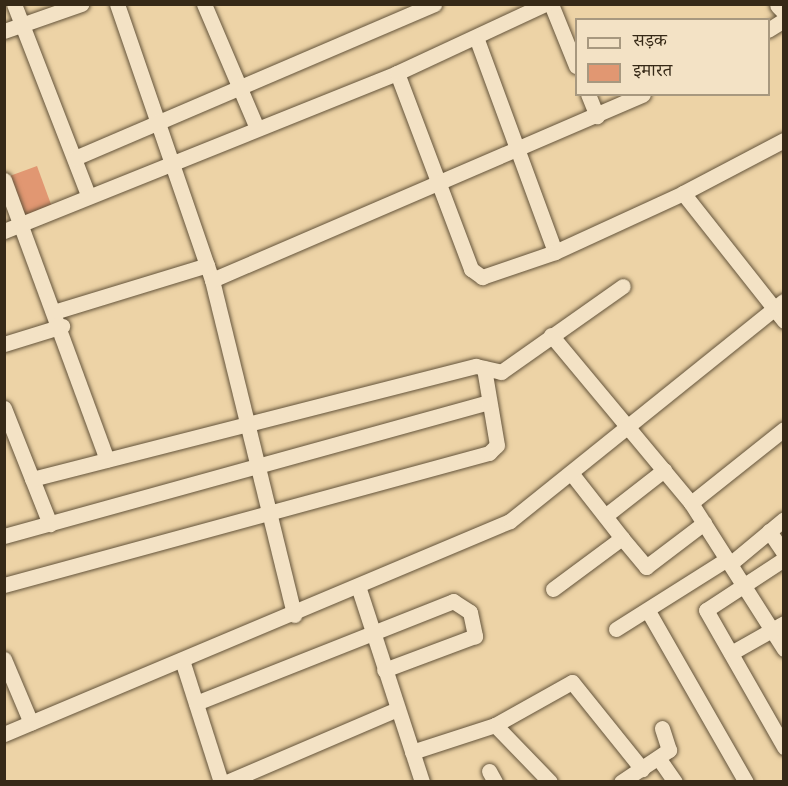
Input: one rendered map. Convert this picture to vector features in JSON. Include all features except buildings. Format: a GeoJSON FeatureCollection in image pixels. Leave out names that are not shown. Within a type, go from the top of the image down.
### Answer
{"type":"FeatureCollection","features":[{"type":"Feature","properties":{"kind":"main road"},"geometry":{"type":"LineString","coordinates":[[780,4],[783,8]]}},
{"type":"Feature","properties":{"kind":"street"},"geometry":{"type":"LineString","coordinates":[[14,4],[88,195]]}},
{"type":"Feature","properties":{"kind":"street"},"geometry":{"type":"LineString","coordinates":[[4,31],[60,8],[81,4]]}},
{"type":"Feature","properties":{"kind":"street"},"geometry":{"type":"LineString","coordinates":[[117,4],[161,123],[212,280],[244,423],[271,514],[294,615]]}},
{"type":"Feature","properties":{"kind":"street"},"geometry":{"type":"LineString","coordinates":[[204,4],[256,126]]}},
{"type":"Feature","properties":{"kind":"street"},"geometry":{"type":"LineString","coordinates":[[4,231],[88,195],[174,163],[256,126],[397,74],[545,4]]}},
{"type":"Feature","properties":{"kind":"street"},"geometry":{"type":"LineString","coordinates":[[551,4],[575,64]]}},
{"type":"Feature","properties":{"kind":"street"},"geometry":{"type":"LineString","coordinates":[[75,158],[433,5]]}},
{"type":"Feature","properties":{"kind":"street"},"geometry":{"type":"LineString","coordinates":[[770,29],[783,20]]}},
{"type":"Feature","properties":{"kind":"street"},"geometry":{"type":"LineString","coordinates":[[476,37],[555,252]]}},
{"type":"Feature","properties":{"kind":"street"},"geometry":{"type":"LineString","coordinates":[[397,74],[438,186],[475,275],[555,252],[683,193],[783,140]]}},
{"type":"Feature","properties":{"kind":"street"},"geometry":{"type":"LineString","coordinates":[[589,96],[597,116]]}},
{"type":"Feature","properties":{"kind":"street"},"geometry":{"type":"LineString","coordinates":[[212,280],[438,186],[639,96]]}},
{"type":"Feature","properties":{"kind":"street"},"geometry":{"type":"LineString","coordinates":[[4,180],[57,311],[107,460]]}},
{"type":"Feature","properties":{"kind":"street"},"geometry":{"type":"LineString","coordinates":[[683,193],[778,305],[783,321]]}},
{"type":"Feature","properties":{"kind":"street"},"geometry":{"type":"LineString","coordinates":[[57,311],[207,265]]}},
{"type":"Feature","properties":{"kind":"street"},"geometry":{"type":"LineString","coordinates":[[32,479],[244,423],[484,368],[507,369],[551,335],[623,286]]}},
{"type":"Feature","properties":{"kind":"street"},"geometry":{"type":"LineString","coordinates":[[4,734],[294,615],[510,521],[778,305]]}},
{"type":"Feature","properties":{"kind":"street"},"geometry":{"type":"LineString","coordinates":[[4,344],[62,326]]}},
{"type":"Feature","properties":{"kind":"street"},"geometry":{"type":"LineString","coordinates":[[551,335],[629,424],[691,503],[743,585],[778,626],[783,649]]}},
{"type":"Feature","properties":{"kind":"street"},"geometry":{"type":"LineString","coordinates":[[4,585],[489,453],[497,445],[484,368]]}},
{"type":"Feature","properties":{"kind":"street"},"geometry":{"type":"LineString","coordinates":[[4,536],[489,402]]}},
{"type":"Feature","properties":{"kind":"street"},"geometry":{"type":"LineString","coordinates":[[4,408],[50,524]]}},
{"type":"Feature","properties":{"kind":"street"},"geometry":{"type":"LineString","coordinates":[[691,503],[783,429]]}},
{"type":"Feature","properties":{"kind":"street"},"geometry":{"type":"LineString","coordinates":[[605,516],[664,470]]}},
{"type":"Feature","properties":{"kind":"street"},"geometry":{"type":"LineString","coordinates":[[571,473],[646,567],[704,523]]}},
{"type":"Feature","properties":{"kind":"street"},"geometry":{"type":"LineString","coordinates":[[616,629],[728,562],[783,519]]}},
{"type":"Feature","properties":{"kind":"street"},"geometry":{"type":"LineString","coordinates":[[769,531],[783,553]]}},
{"type":"Feature","properties":{"kind":"street"},"geometry":{"type":"LineString","coordinates":[[553,589],[622,537]]}},
{"type":"Feature","properties":{"kind":"street"},"geometry":{"type":"LineString","coordinates":[[783,559],[706,610],[783,747]]}},
{"type":"Feature","properties":{"kind":"street"},"geometry":{"type":"LineString","coordinates":[[358,586],[422,782]]}},
{"type":"Feature","properties":{"kind":"street"},"geometry":{"type":"LineString","coordinates":[[196,703],[453,601],[466,607],[477,631],[469,639],[384,670]]}},
{"type":"Feature","properties":{"kind":"street"},"geometry":{"type":"LineString","coordinates":[[648,611],[746,782]]}},
{"type":"Feature","properties":{"kind":"street"},"geometry":{"type":"LineString","coordinates":[[731,653],[778,626]]}},
{"type":"Feature","properties":{"kind":"street"},"geometry":{"type":"LineString","coordinates":[[4,659],[31,723]]}},
{"type":"Feature","properties":{"kind":"street"},"geometry":{"type":"LineString","coordinates":[[182,660],[221,782]]}},
{"type":"Feature","properties":{"kind":"street"},"geometry":{"type":"LineString","coordinates":[[412,752],[495,725],[572,682],[642,769]]}},
{"type":"Feature","properties":{"kind":"street"},"geometry":{"type":"LineString","coordinates":[[227,782],[398,709]]}},
{"type":"Feature","properties":{"kind":"street"},"geometry":{"type":"LineString","coordinates":[[495,725],[550,782]]}},
{"type":"Feature","properties":{"kind":"street"},"geometry":{"type":"LineString","coordinates":[[621,782],[659,759],[671,744],[662,728]]}},
{"type":"Feature","properties":{"kind":"street"},"geometry":{"type":"LineString","coordinates":[[659,759],[675,782]]}}]}
